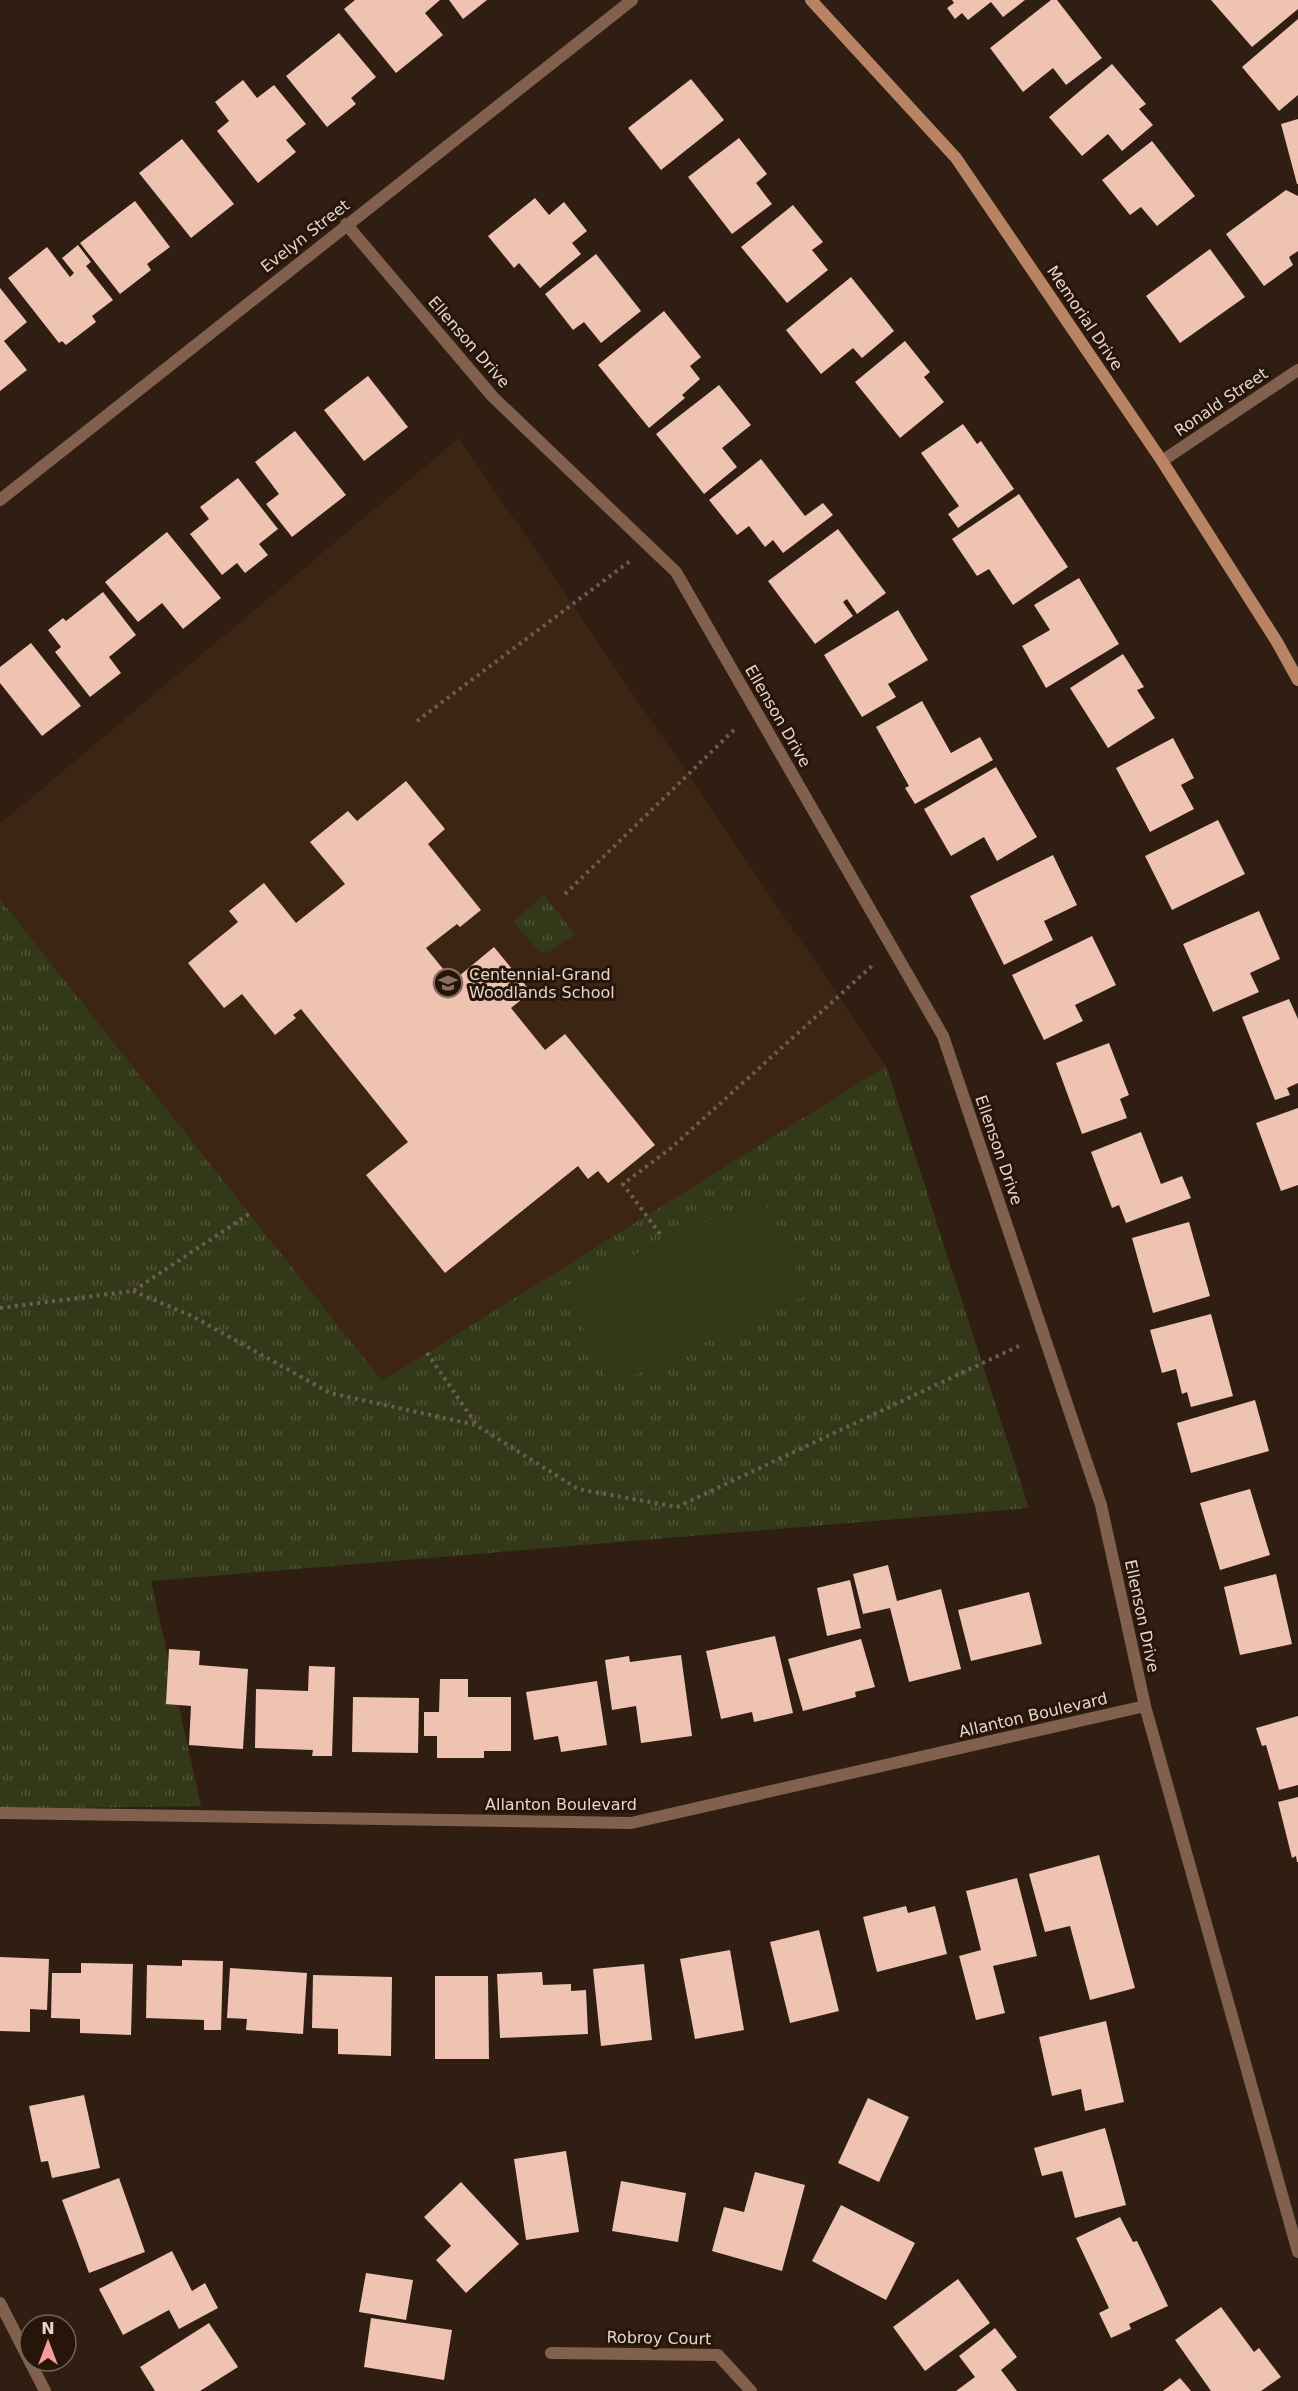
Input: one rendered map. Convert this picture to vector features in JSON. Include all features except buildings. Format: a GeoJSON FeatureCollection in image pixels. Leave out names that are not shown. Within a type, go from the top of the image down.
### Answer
{"type":"FeatureCollection","features":[{"type":"Feature","properties":{"kind":"main road","name":"Memorial Drive"},"geometry":{"type":"LineString","coordinates":[[811,0],[956,158],[1162,461],[1277,642],[1298,680]]}},
{"type":"Feature","properties":{"kind":"street","name":"Evelyn Street"},"geometry":{"type":"LineString","coordinates":[[0,500],[632,0]]}},
{"type":"Feature","properties":{"kind":"street","name":"Ellenson Drive"},"geometry":{"type":"LineString","coordinates":[[346,224],[493,397],[676,572],[943,1036],[1101,1504],[1145,1706],[1298,2252]]}},
{"type":"Feature","properties":{"kind":"street","name":"Ronald Street"},"geometry":{"type":"LineString","coordinates":[[1162,461],[1298,370]]}},
{"type":"Feature","properties":{"kind":"street","name":"Allanton Boulevard"},"geometry":{"type":"LineString","coordinates":[[0,1813],[631,1823],[1145,1706]]}},
{"type":"Feature","properties":{"kind":"street"},"geometry":{"type":"LineString","coordinates":[[0,2303],[45,2391]]}},
{"type":"Feature","properties":{"kind":"street","name":"Robroy Court"},"geometry":{"type":"LineString","coordinates":[[551,2353],[718,2355],[752,2391]]}},
{"type":"Feature","properties":{"kind":"path"},"geometry":{"type":"LineString","coordinates":[[417,721],[650,546]]}},
{"type":"Feature","properties":{"kind":"path"},"geometry":{"type":"LineString","coordinates":[[565,894],[755,710]]}},
{"type":"Feature","properties":{"kind":"path"},"geometry":{"type":"LineString","coordinates":[[660,1234],[623,1184],[671,1148],[893,948]]}},
{"type":"Feature","properties":{"kind":"path"},"geometry":{"type":"LineString","coordinates":[[0,1308],[133,1291],[249,1214]]}},
{"type":"Feature","properties":{"kind":"path"},"geometry":{"type":"LineString","coordinates":[[133,1291],[192,1316],[330,1393],[476,1425],[578,1489],[677,1507],[1044,1334]]}},
{"type":"Feature","properties":{"kind":"path"},"geometry":{"type":"LineString","coordinates":[[427,1353],[476,1425]]}},
{"type":"Feature","properties":{"kind":"shaded area","name":"Centennial-Grand Woodlands School"},"geometry":{"type":"Polygon","coordinates":[[[459,438],[886,1066],[382,1382],[0,899],[0,824],[459,438]]]}},
{"type":"Feature","properties":{"kind":"green space"},"geometry":{"type":"Polygon","coordinates":[[[544,895],[575,934],[548,952],[539,951],[513,922],[544,895]]]}},
{"type":"Feature","properties":{"kind":"green space"},"geometry":{"type":"Polygon","coordinates":[[[0,899],[382,1381],[886,1066],[1029,1508],[151,1581],[201,1806],[0,1809],[0,899]]]}},
{"type":"Feature","properties":{"kind":"green space"},"geometry":{"type":"Polygon","coordinates":[[[762,1196],[808,1295],[610,1386],[564,1287],[762,1196]]]}},
{"type":"Feature","properties":{"kind":"place","name":"Centennial-Grand Woodlands School"},"geometry":{"type":"Point","coordinates":[448,983]}}]}
